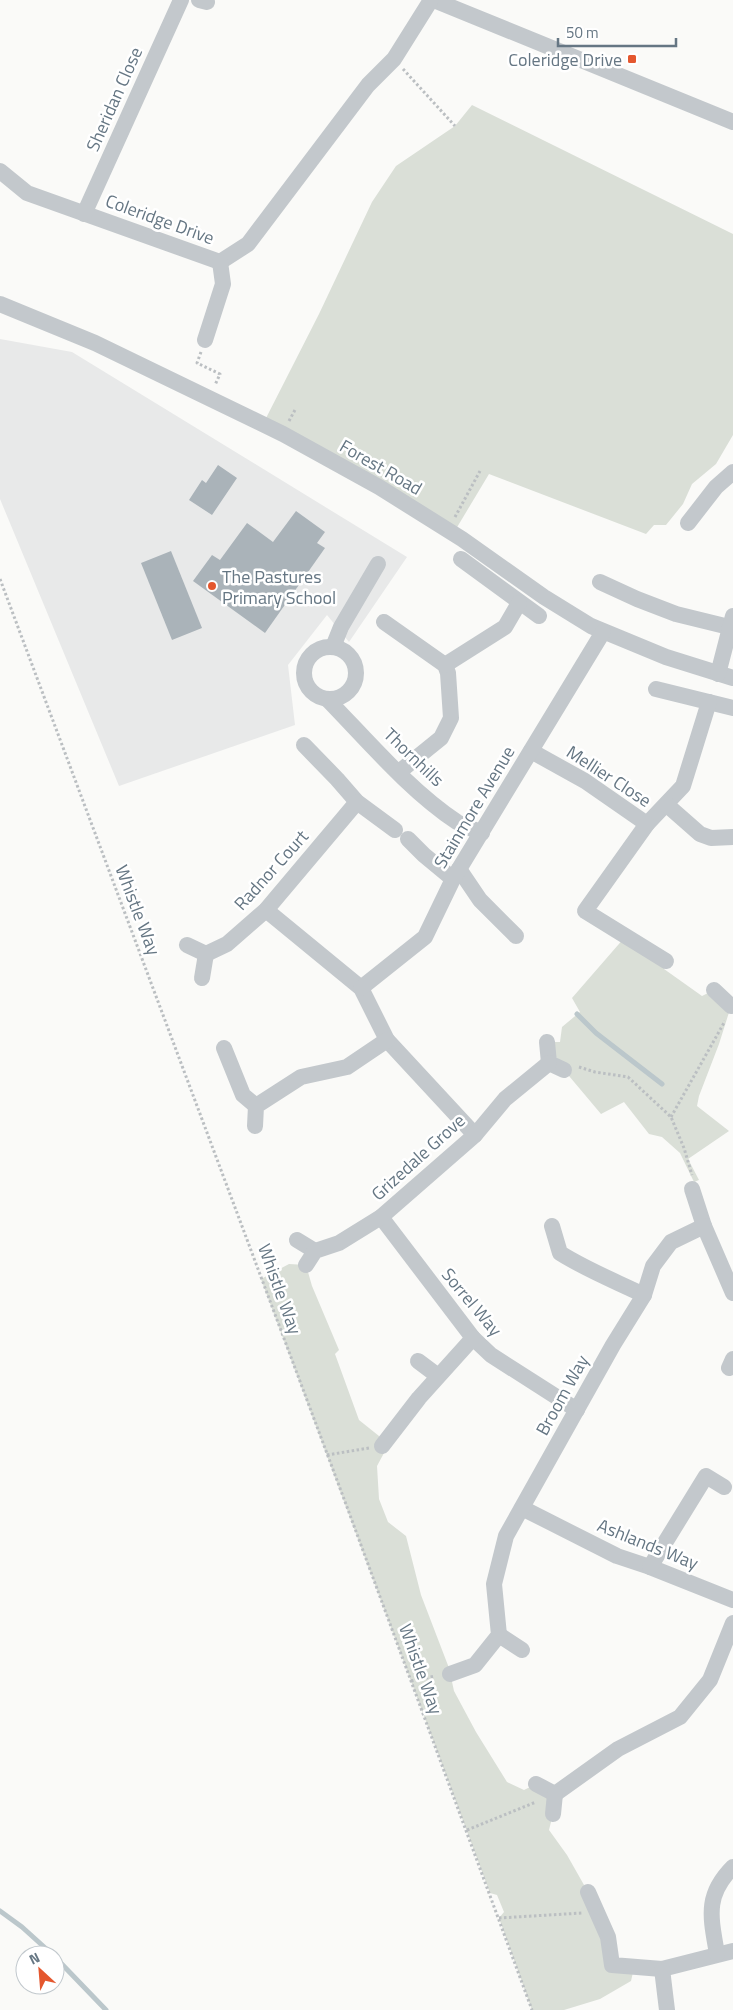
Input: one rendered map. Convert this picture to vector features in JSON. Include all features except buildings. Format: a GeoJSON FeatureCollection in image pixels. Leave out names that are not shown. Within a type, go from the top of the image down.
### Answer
{"type":"FeatureCollection","features":[{"type":"Feature","properties":{"kind":"street","name":"Sheridan Close"},"geometry":{"type":"LineString","coordinates":[[84,214],[181,0]]}},
{"type":"Feature","properties":{"kind":"street","name":"Coleridge Drive"},"geometry":{"type":"LineString","coordinates":[[0,171],[27,194],[220,262],[248,244],[368,85],[394,59],[432,0]]}},
{"type":"Feature","properties":{"kind":"street"},"geometry":{"type":"LineString","coordinates":[[432,0],[733,122]]}},
{"type":"Feature","properties":{"kind":"street"},"geometry":{"type":"LineString","coordinates":[[205,340],[223,284],[220,262]]}},
{"type":"Feature","properties":{"kind":"street","name":"Forest Road"},"geometry":{"type":"LineString","coordinates":[[0,304],[95,343],[283,434],[371,482],[591,626],[666,657],[725,676]]}},
{"type":"Feature","properties":{"kind":"street"},"geometry":{"type":"LineString","coordinates":[[688,523],[716,487],[733,472]]}},
{"type":"Feature","properties":{"kind":"street"},"geometry":{"type":"LineString","coordinates":[[461,559],[539,616]]}},
{"type":"Feature","properties":{"kind":"street"},"geometry":{"type":"LineString","coordinates":[[328,699],[338,698],[347,694],[354,686],[356,676],[355,665],[351,656],[343,650],[333,647],[341,627],[378,564]]}},
{"type":"Feature","properties":{"kind":"street"},"geometry":{"type":"LineString","coordinates":[[600,582],[676,614],[731,622],[725,676]]}},
{"type":"Feature","properties":{"kind":"street"},"geometry":{"type":"LineString","coordinates":[[445,665],[505,627],[519,603]]}},
{"type":"Feature","properties":{"kind":"street"},"geometry":{"type":"LineString","coordinates":[[384,622],[445,665],[448,672],[452,718],[441,738],[400,772]]}},
{"type":"Feature","properties":{"kind":"street","name":"Stainmore Avenue"},"geometry":{"type":"LineString","coordinates":[[362,988],[425,937],[456,874],[603,632]]}},
{"type":"Feature","properties":{"kind":"street","name":"Thornhills"},"geometry":{"type":"LineString","coordinates":[[333,647],[322,648],[313,653],[307,661],[304,670],[305,681],[310,690],[318,696],[328,699],[400,772],[445,813],[459,823],[482,833]]}},
{"type":"Feature","properties":{"kind":"street"},"geometry":{"type":"LineString","coordinates":[[656,689],[733,708]]}},
{"type":"Feature","properties":{"kind":"street","name":"Mellier Close"},"geometry":{"type":"LineString","coordinates":[[531,751],[585,781],[647,824],[684,786],[709,702]]}},
{"type":"Feature","properties":{"kind":"street"},"geometry":{"type":"LineString","coordinates":[[304,745],[357,802],[402,834],[424,856],[456,874],[516,936]]}},
{"type":"Feature","properties":{"kind":"street","name":"Radnor Court"},"geometry":{"type":"LineString","coordinates":[[206,954],[227,944],[266,910],[357,802]]}},
{"type":"Feature","properties":{"kind":"street"},"geometry":{"type":"LineString","coordinates":[[667,805],[700,834],[711,838],[733,837]]}},
{"type":"Feature","properties":{"kind":"street"},"geometry":{"type":"LineString","coordinates":[[647,824],[585,911],[666,961]]}},
{"type":"Feature","properties":{"kind":"street"},"geometry":{"type":"LineString","coordinates":[[266,910],[362,988],[387,1040],[475,1135]]}},
{"type":"Feature","properties":{"kind":"street"},"geometry":{"type":"LineString","coordinates":[[186,945],[206,954],[202,978]]}},
{"type":"Feature","properties":{"kind":"street"},"geometry":{"type":"LineString","coordinates":[[714,990],[730,1011]]}},
{"type":"Feature","properties":{"kind":"street"},"geometry":{"type":"LineString","coordinates":[[256,1106],[301,1077],[347,1067],[387,1040]]}},
{"type":"Feature","properties":{"kind":"street"},"geometry":{"type":"LineString","coordinates":[[547,1042],[549,1063],[564,1070]]}},
{"type":"Feature","properties":{"kind":"street"},"geometry":{"type":"LineString","coordinates":[[224,1048],[243,1095],[256,1106]]}},
{"type":"Feature","properties":{"kind":"street","name":"Grizedale Grove"},"geometry":{"type":"LineString","coordinates":[[297,1240],[310,1258],[339,1243],[381,1217],[475,1135],[505,1099],[549,1063]]}},
{"type":"Feature","properties":{"kind":"street"},"geometry":{"type":"LineString","coordinates":[[255,1126],[256,1106]]}},
{"type":"Feature","properties":{"kind":"street"},"geometry":{"type":"LineString","coordinates":[[692,1189],[704,1226],[732,1289]]}},
{"type":"Feature","properties":{"kind":"street","name":"Sorrel Way"},"geometry":{"type":"LineString","coordinates":[[381,1217],[473,1338],[491,1355],[577,1410]]}},
{"type":"Feature","properties":{"kind":"street"},"geometry":{"type":"LineString","coordinates":[[552,1226],[560,1253],[585,1269],[644,1295]]}},
{"type":"Feature","properties":{"kind":"street","name":"Broom Way"},"geometry":{"type":"LineString","coordinates":[[499,1635],[494,1584],[506,1536],[644,1295],[653,1266],[672,1242],[704,1226]]}},
{"type":"Feature","properties":{"kind":"street"},"geometry":{"type":"LineString","coordinates":[[382,1446],[418,1398],[473,1338]]}},
{"type":"Feature","properties":{"kind":"street"},"geometry":{"type":"LineString","coordinates":[[418,1361],[438,1376]]}},
{"type":"Feature","properties":{"kind":"street"},"geometry":{"type":"LineString","coordinates":[[650,1567],[706,1476],[724,1487]]}},
{"type":"Feature","properties":{"kind":"street","name":"Ashlands Way"},"geometry":{"type":"LineString","coordinates":[[522,1508],[617,1556],[733,1600]]}},
{"type":"Feature","properties":{"kind":"street"},"geometry":{"type":"LineString","coordinates":[[553,1814],[555,1794],[618,1749],[680,1717],[710,1680],[733,1623]]}},
{"type":"Feature","properties":{"kind":"street"},"geometry":{"type":"LineString","coordinates":[[450,1674],[475,1665],[499,1635],[522,1650]]}},
{"type":"Feature","properties":{"kind":"street"},"geometry":{"type":"LineString","coordinates":[[536,1784],[555,1794]]}},
{"type":"Feature","properties":{"kind":"street"},"geometry":{"type":"LineString","coordinates":[[588,1892],[608,1937],[612,1965],[662,1969],[725,1953],[711,1905],[717,1888],[733,1867]]}},
{"type":"Feature","properties":{"kind":"street"},"geometry":{"type":"LineString","coordinates":[[662,1969],[667,2010]]}},
{"type":"Feature","properties":{"kind":"path"},"geometry":{"type":"LineString","coordinates":[[394,59],[456,126]]}},
{"type":"Feature","properties":{"kind":"path"},"geometry":{"type":"LineString","coordinates":[[205,340],[197,363],[220,374],[210,399]]}},
{"type":"Feature","properties":{"kind":"path"},"geometry":{"type":"LineString","coordinates":[[447,530],[480,471]]}},
{"type":"Feature","properties":{"kind":"path","name":"Whistle Way"},"geometry":{"type":"LineString","coordinates":[[0,579],[467,1830],[532,2010]]}},
{"type":"Feature","properties":{"kind":"path"},"geometry":{"type":"LineString","coordinates":[[671,1117],[730,1011]]}},
{"type":"Feature","properties":{"kind":"path"},"geometry":{"type":"LineString","coordinates":[[549,1063],[570,1064],[595,1072],[628,1077],[671,1117],[684,1148],[694,1182],[692,1189]]}},
{"type":"Feature","properties":{"kind":"path"},"geometry":{"type":"LineString","coordinates":[[327,1455],[382,1446]]}},
{"type":"Feature","properties":{"kind":"path"},"geometry":{"type":"LineString","coordinates":[[411,1681],[450,1674]]}},
{"type":"Feature","properties":{"kind":"path"},"geometry":{"type":"LineString","coordinates":[[467,1830],[555,1794]]}},
{"type":"Feature","properties":{"kind":"path"},"geometry":{"type":"LineString","coordinates":[[499,1918],[598,1912]]}},
{"type":"Feature","properties":{"kind":"shaded area"},"geometry":{"type":"Polygon","coordinates":[[[472,105],[733,234],[733,435],[716,464],[692,484],[683,504],[666,525],[654,525],[646,534],[489,474],[453,534],[263,424],[319,314],[372,202],[396,166],[455,126],[472,105]]]}},
{"type":"Feature","properties":{"kind":"shaded area","name":"The Pastures Primary School"},"geometry":{"type":"Polygon","coordinates":[[[0,339],[72,352],[407,557],[349,642],[327,615],[288,665],[295,725],[119,786],[0,499],[0,339]]]}},
{"type":"Feature","properties":{"kind":"shaded area"},"geometry":{"type":"Polygon","coordinates":[[[625,937],[666,961],[664,969],[702,996],[714,990],[731,1006],[697,1106],[729,1131],[688,1159],[699,1180],[694,1182],[680,1153],[662,1137],[649,1134],[624,1102],[601,1114],[564,1070],[547,1042],[560,1042],[562,1027],[580,1012],[572,998],[625,937]]]}},
{"type":"Feature","properties":{"kind":"shaded area"},"geometry":{"type":"Polygon","coordinates":[[[289,1264],[306,1265],[312,1286],[339,1350],[335,1354],[359,1420],[379,1436],[384,1453],[377,1466],[379,1499],[388,1522],[406,1536],[421,1595],[449,1668],[454,1691],[476,1732],[507,1782],[524,1790],[536,1784],[555,1794],[549,1830],[567,1855],[588,1892],[612,1965],[634,1968],[631,1981],[600,1999],[564,2010],[532,2010],[499,1918],[504,1912],[497,1895],[490,1893],[261,1279],[289,1264]]]}},
{"type":"Feature","properties":{"kind":"waterway"},"geometry":{"type":"LineString","coordinates":[[577,1014],[596,1033],[662,1084]]}},
{"type":"Feature","properties":{"kind":"waterway"},"geometry":{"type":"LineString","coordinates":[[0,1911],[42,1945]]}},
{"type":"Feature","properties":{"kind":"waterway"},"geometry":{"type":"LineString","coordinates":[[65,1967],[106,2010]]}},
{"type":"Feature","properties":{"kind":"place","name":"Coleridge Drive"},"geometry":{"type":"Point","coordinates":[632,59]}},
{"type":"Feature","properties":{"kind":"place","name":"The Pastures Primary School"},"geometry":{"type":"Point","coordinates":[212,586]}}]}
